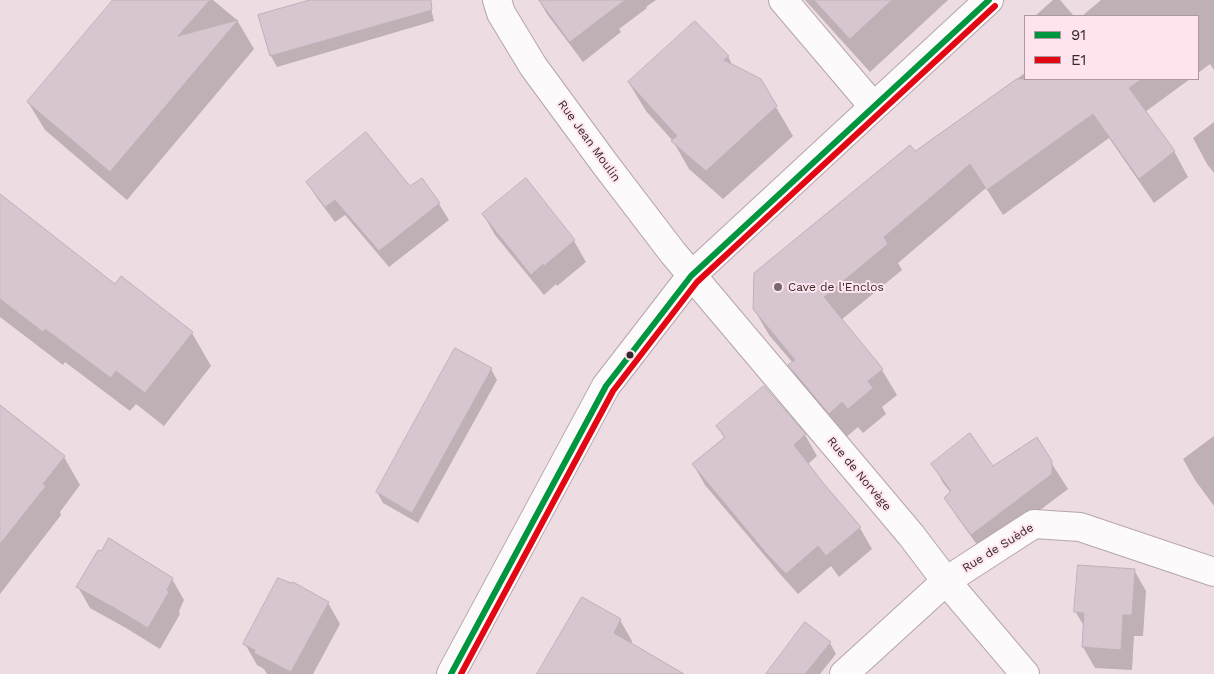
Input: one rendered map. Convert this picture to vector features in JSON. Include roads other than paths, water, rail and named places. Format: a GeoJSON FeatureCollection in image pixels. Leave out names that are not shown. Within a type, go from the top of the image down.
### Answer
{"type":"FeatureCollection","features":[{"type":"Feature","properties":{"kind":"street","name":"Rue Jean Moulin"},"geometry":{"type":"LineString","coordinates":[[497,0],[502,13],[533,66],[610,172],[691,276]]}},
{"type":"Feature","properties":{"kind":"street"},"geometry":{"type":"LineString","coordinates":[[783,0],[873,106]]}},
{"type":"Feature","properties":{"kind":"street"},"geometry":{"type":"LineString","coordinates":[[450,674],[606,386],[691,276],[989,0]]}},
{"type":"Feature","properties":{"kind":"street","name":"Rue de Norvège"},"geometry":{"type":"LineString","coordinates":[[691,276],[911,535],[946,581],[1025,674]]}},
{"type":"Feature","properties":{"kind":"street","name":"Rue de Suède"},"geometry":{"type":"LineString","coordinates":[[844,674],[946,581],[1034,524],[1080,527],[1209,564]]}},
{"type":"Feature","properties":{"kind":"place","name":"Cave de l'Enclos"},"geometry":{"type":"Point","coordinates":[778,287]}}]}
